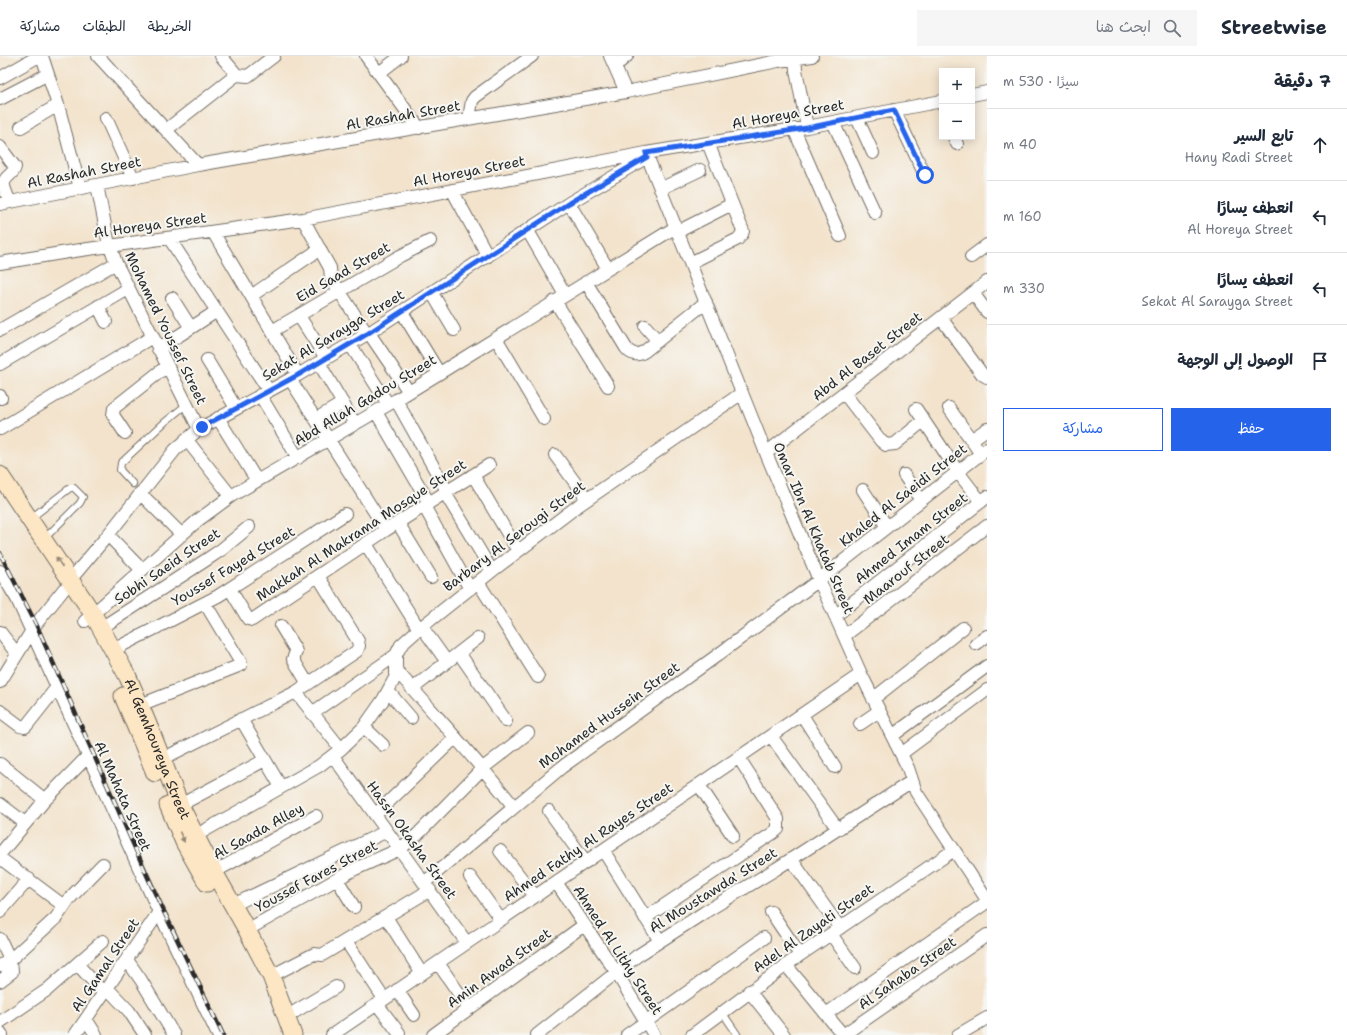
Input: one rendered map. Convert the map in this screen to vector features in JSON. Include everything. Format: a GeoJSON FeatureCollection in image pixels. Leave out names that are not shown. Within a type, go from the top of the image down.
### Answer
{"type":"FeatureCollection","features":[{"type":"Feature","properties":{"kind":"main road","name":"Al Gemhoureya Street"},"geometry":{"type":"LineString","coordinates":[[0,475],[44,539],[67,584]]}},
{"type":"Feature","properties":{"kind":"main road","name":"Al Gemhoureya Street"},"geometry":{"type":"LineString","coordinates":[[0,495],[67,584],[89,617],[104,656],[129,709],[184,842],[239,935],[262,982],[283,1035]]}},
{"type":"Feature","properties":{"kind":"main road","name":"Al Gemhoureya Street"},"geometry":{"type":"LineString","coordinates":[[89,617],[101,628],[140,705],[180,805],[214,872],[271,976],[293,1035]]}},
{"type":"Feature","properties":{"kind":"street"},"geometry":{"type":"LineString","coordinates":[[0,78],[39,56]]}},
{"type":"Feature","properties":{"kind":"street"},"geometry":{"type":"LineString","coordinates":[[42,56],[58,105],[80,188]]}},
{"type":"Feature","properties":{"kind":"street"},"geometry":{"type":"LineString","coordinates":[[98,56],[198,165]]}},
{"type":"Feature","properties":{"kind":"street"},"geometry":{"type":"LineString","coordinates":[[221,56],[237,75]]}},
{"type":"Feature","properties":{"kind":"street"},"geometry":{"type":"LineString","coordinates":[[166,130],[237,75],[248,76],[274,56]]}},
{"type":"Feature","properties":{"kind":"street"},"geometry":{"type":"LineString","coordinates":[[366,56],[419,128]]}},
{"type":"Feature","properties":{"kind":"street"},"geometry":{"type":"LineString","coordinates":[[379,73],[401,56]]}},
{"type":"Feature","properties":{"kind":"street"},"geometry":{"type":"LineString","coordinates":[[469,118],[472,101],[475,97],[532,56]]}},
{"type":"Feature","properties":{"kind":"street"},"geometry":{"type":"LineString","coordinates":[[626,92],[612,61],[627,56]]}},
{"type":"Feature","properties":{"kind":"street","name":"Al Rashah Street"},"geometry":{"type":"LineString","coordinates":[[5,203],[198,165],[795,62],[812,56]]}},
{"type":"Feature","properties":{"kind":"street"},"geometry":{"type":"LineString","coordinates":[[795,62],[806,123]]}},
{"type":"Feature","properties":{"kind":"street"},"geometry":{"type":"LineString","coordinates":[[0,99],[48,74]]}},
{"type":"Feature","properties":{"kind":"street"},"geometry":{"type":"LineString","coordinates":[[975,94],[987,92]]}},
{"type":"Feature","properties":{"kind":"street"},"geometry":{"type":"LineString","coordinates":[[21,126],[58,105]]}},
{"type":"Feature","properties":{"kind":"street","name":"Al Horeya Street"},"geometry":{"type":"LineString","coordinates":[[0,263],[108,243],[169,238],[303,219],[708,143],[794,130],[806,123],[833,122],[894,110],[939,105]]}},
{"type":"Feature","properties":{"kind":"street"},"geometry":{"type":"LineString","coordinates":[[894,110],[925,175]]}},
{"type":"Feature","properties":{"kind":"street"},"geometry":{"type":"LineString","coordinates":[[106,118],[133,178]]}},
{"type":"Feature","properties":{"kind":"street"},"geometry":{"type":"LineString","coordinates":[[857,118],[873,153]]}},
{"type":"Feature","properties":{"kind":"street"},"geometry":{"type":"LineString","coordinates":[[833,122],[875,213]]}},
{"type":"Feature","properties":{"kind":"street"},"geometry":{"type":"LineString","coordinates":[[794,130],[840,236]]}},
{"type":"Feature","properties":{"kind":"street"},"geometry":{"type":"LineString","coordinates":[[690,263],[738,239],[742,234],[742,228],[708,143]]}},
{"type":"Feature","properties":{"kind":"street"},"geometry":{"type":"LineString","coordinates":[[0,146],[15,167],[14,173],[7,178],[4,183],[5,203]]}},
{"type":"Feature","properties":{"kind":"street","name":"Omar Ibn Al Khatab Street"},"geometry":{"type":"LineString","coordinates":[[646,155],[766,453],[819,580],[861,674],[908,768],[920,799],[987,901]]}},
{"type":"Feature","properties":{"kind":"street","name":"Sekat Al Sarayga Street"},"geometry":{"type":"LineString","coordinates":[[0,682],[32,631],[67,584],[108,535],[137,489],[186,439],[199,429],[218,418],[294,377],[368,334],[569,203],[646,155]]}},
{"type":"Feature","properties":{"kind":"street"},"geometry":{"type":"LineString","coordinates":[[660,189],[700,170]]}},
{"type":"Feature","properties":{"kind":"street","name":"Mohamed Youssef Street"},"geometry":{"type":"LineString","coordinates":[[97,185],[108,243],[116,263],[199,429]]}},
{"type":"Feature","properties":{"kind":"street"},"geometry":{"type":"LineString","coordinates":[[452,190],[488,256]]}},
{"type":"Feature","properties":{"kind":"street"},"geometry":{"type":"LineString","coordinates":[[569,203],[608,269]]}},
{"type":"Feature","properties":{"kind":"street","name":"Abd Allah Gadou Street"},"geometry":{"type":"LineString","coordinates":[[89,617],[182,535],[231,496],[376,412],[586,282],[676,229],[732,204]]}},
{"type":"Feature","properties":{"kind":"street"},"geometry":{"type":"LineString","coordinates":[[303,219],[330,268],[330,276],[339,292],[409,392]]}},
{"type":"Feature","properties":{"kind":"street"},"geometry":{"type":"LineString","coordinates":[[528,231],[560,298],[608,386]]}},
{"type":"Feature","properties":{"kind":"street"},"geometry":{"type":"LineString","coordinates":[[213,232],[272,331],[316,419],[386,530]]}},
{"type":"Feature","properties":{"kind":"street"},"geometry":{"type":"LineString","coordinates":[[169,238],[217,311],[264,393],[298,458]]}},
{"type":"Feature","properties":{"kind":"street","name":"Eid Saad Street"},"geometry":{"type":"LineString","coordinates":[[272,331],[400,256],[430,241]]}},
{"type":"Feature","properties":{"kind":"street"},"geometry":{"type":"LineString","coordinates":[[971,257],[987,245]]}},
{"type":"Feature","properties":{"kind":"street"},"geometry":{"type":"LineString","coordinates":[[251,296],[320,249]]}},
{"type":"Feature","properties":{"kind":"street"},"geometry":{"type":"LineString","coordinates":[[0,330],[116,263]]}},
{"type":"Feature","properties":{"kind":"street"},"geometry":{"type":"LineString","coordinates":[[586,282],[628,351],[635,354],[642,353],[706,302]]}},
{"type":"Feature","properties":{"kind":"street","name":"Abd Al Baset Street"},"geometry":{"type":"LineString","coordinates":[[766,453],[987,282]]}},
{"type":"Feature","properties":{"kind":"street"},"geometry":{"type":"LineString","coordinates":[[0,364],[128,289]]}},
{"type":"Feature","properties":{"kind":"street"},"geometry":{"type":"LineString","coordinates":[[432,293],[454,330]]}},
{"type":"Feature","properties":{"kind":"street"},"geometry":{"type":"LineString","coordinates":[[973,293],[987,312]]}},
{"type":"Feature","properties":{"kind":"street"},"geometry":{"type":"LineString","coordinates":[[172,298],[191,328]]}},
{"type":"Feature","properties":{"kind":"street"},"geometry":{"type":"LineString","coordinates":[[98,306],[106,322]]}},
{"type":"Feature","properties":{"kind":"street"},"geometry":{"type":"LineString","coordinates":[[158,349],[217,311]]}},
{"type":"Feature","properties":{"kind":"street"},"geometry":{"type":"LineString","coordinates":[[402,312],[439,373]]}},
{"type":"Feature","properties":{"kind":"street"},"geometry":{"type":"LineString","coordinates":[[299,316],[355,424]]}},
{"type":"Feature","properties":{"kind":"street"},"geometry":{"type":"LineString","coordinates":[[941,318],[982,374],[987,377]]}},
{"type":"Feature","properties":{"kind":"street"},"geometry":{"type":"LineString","coordinates":[[645,326],[658,341]]}},
{"type":"Feature","properties":{"kind":"street"},"geometry":{"type":"LineString","coordinates":[[0,428],[152,337]]}},
{"type":"Feature","properties":{"kind":"street"},"geometry":{"type":"LineString","coordinates":[[496,338],[544,418]]}},
{"type":"Feature","properties":{"kind":"street"},"geometry":{"type":"LineString","coordinates":[[350,344],[423,447],[446,492],[492,571]]}},
{"type":"Feature","properties":{"kind":"street"},"geometry":{"type":"LineString","coordinates":[[207,360],[236,408]]}},
{"type":"Feature","properties":{"kind":"street"},"geometry":{"type":"LineString","coordinates":[[126,433],[113,415],[114,408],[167,366]]}},
{"type":"Feature","properties":{"kind":"street","name":"Barbary Al Serougi Street"},"geometry":{"type":"LineString","coordinates":[[312,713],[396,655],[401,645],[420,628],[587,499],[742,393]]}},
{"type":"Feature","properties":{"kind":"street"},"geometry":{"type":"LineString","coordinates":[[844,393],[881,442],[886,445],[895,444],[924,421]]}},
{"type":"Feature","properties":{"kind":"street"},"geometry":{"type":"LineString","coordinates":[[316,419],[343,403]]}},
{"type":"Feature","properties":{"kind":"street"},"geometry":{"type":"LineString","coordinates":[[949,408],[971,440],[984,452]]}},
{"type":"Feature","properties":{"kind":"street"},"geometry":{"type":"LineString","coordinates":[[916,409],[958,472],[984,500]]}},
{"type":"Feature","properties":{"kind":"street"},"geometry":{"type":"LineString","coordinates":[[376,412],[474,585],[538,677]]}},
{"type":"Feature","properties":{"kind":"street"},"geometry":{"type":"LineString","coordinates":[[218,418],[257,481]]}},
{"type":"Feature","properties":{"kind":"street"},"geometry":{"type":"LineString","coordinates":[[971,440],[987,429]]}},
{"type":"Feature","properties":{"kind":"street"},"geometry":{"type":"LineString","coordinates":[[186,439],[231,496]]}},
{"type":"Feature","properties":{"kind":"street"},"geometry":{"type":"LineString","coordinates":[[403,458],[423,447]]}},
{"type":"Feature","properties":{"kind":"street","name":"Khaled Al Saeidi Street"},"geometry":{"type":"LineString","coordinates":[[819,580],[984,452]]}},
{"type":"Feature","properties":{"kind":"street"},"geometry":{"type":"LineString","coordinates":[[555,454],[587,499]]}},
{"type":"Feature","properties":{"kind":"street","name":"Makkah Al Makrama Mosque Street"},"geometry":{"type":"LineString","coordinates":[[230,589],[250,620],[386,530],[489,465]]}},
{"type":"Feature","properties":{"kind":"street"},"geometry":{"type":"LineString","coordinates":[[473,475],[518,552]]}},
{"type":"Feature","properties":{"kind":"street"},"geometry":{"type":"LineString","coordinates":[[904,475],[922,500]]}},
{"type":"Feature","properties":{"kind":"street"},"geometry":{"type":"LineString","coordinates":[[137,489],[182,535]]}},
{"type":"Feature","properties":{"kind":"street"},"geometry":{"type":"LineString","coordinates":[[863,490],[887,527]]}},
{"type":"Feature","properties":{"kind":"street","name":"Ahmed Imam Street"},"geometry":{"type":"LineString","coordinates":[[835,616],[984,500]]}},
{"type":"Feature","properties":{"kind":"street","name":"Youssef Fayed Street"},"geometry":{"type":"LineString","coordinates":[[113,650],[230,589],[345,514]]}},
{"type":"Feature","properties":{"kind":"street"},"geometry":{"type":"LineString","coordinates":[[398,523],[431,577]]}},
{"type":"Feature","properties":{"kind":"street","name":"Maarouf Street"},"geometry":{"type":"LineString","coordinates":[[844,636],[987,526]]}},
{"type":"Feature","properties":{"kind":"street","name":"Sobhi Saeid Street"},"geometry":{"type":"LineString","coordinates":[[101,628],[221,550],[249,527]]}},
{"type":"Feature","properties":{"kind":"street"},"geometry":{"type":"LineString","coordinates":[[108,535],[142,570]]}},
{"type":"Feature","properties":{"kind":"street"},"geometry":{"type":"LineString","coordinates":[[366,544],[420,628],[447,662]]}},
{"type":"Feature","properties":{"kind":"street","name":"Al Mahata Street"},"geometry":{"type":"LineString","coordinates":[[0,571],[4,584],[17,599],[159,912],[218,1035]]}},
{"type":"Feature","properties":{"kind":"street"},"geometry":{"type":"LineString","coordinates":[[162,758],[296,692],[355,653],[359,646],[358,641],[318,576]]}},
{"type":"Feature","properties":{"kind":"street","name":"Mohamed Hussein Street"},"geometry":{"type":"LineString","coordinates":[[271,976],[314,954],[322,955],[386,916],[427,887],[514,807],[580,754],[819,580]]}},
{"type":"Feature","properties":{"kind":"street"},"geometry":{"type":"LineString","coordinates":[[140,705],[241,665],[205,603]]}},
{"type":"Feature","properties":{"kind":"street"},"geometry":{"type":"LineString","coordinates":[[281,626],[295,649],[296,652],[293,659],[308,684]]}},
{"type":"Feature","properties":{"kind":"street"},"geometry":{"type":"LineString","coordinates":[[873,699],[964,628]]}},
{"type":"Feature","properties":{"kind":"street"},"geometry":{"type":"LineString","coordinates":[[0,632],[17,654]]}},
{"type":"Feature","properties":{"kind":"street"},"geometry":{"type":"LineString","coordinates":[[976,644],[987,636]]}},
{"type":"Feature","properties":{"kind":"street"},"geometry":{"type":"LineString","coordinates":[[412,689],[478,638]]}},
{"type":"Feature","properties":{"kind":"street"},"geometry":{"type":"LineString","coordinates":[[459,653],[506,721]]}},
{"type":"Feature","properties":{"kind":"street"},"geometry":{"type":"LineString","coordinates":[[195,836],[319,766],[337,752],[364,727],[377,710],[397,671],[396,655]]}},
{"type":"Feature","properties":{"kind":"street"},"geometry":{"type":"LineString","coordinates":[[892,736],[987,666]]}},
{"type":"Feature","properties":{"kind":"street"},"geometry":{"type":"LineString","coordinates":[[397,671],[483,768],[514,807]]}},
{"type":"Feature","properties":{"kind":"street","name":"Ahmed Fathy Al Rayes Street"},"geometry":{"type":"LineString","coordinates":[[332,1035],[861,674]]}},
{"type":"Feature","properties":{"kind":"street"},"geometry":{"type":"LineString","coordinates":[[0,711],[20,726],[25,727],[57,687]]}},
{"type":"Feature","properties":{"kind":"street"},"geometry":{"type":"LineString","coordinates":[[901,754],[987,690]]}},
{"type":"Feature","properties":{"kind":"street"},"geometry":{"type":"LineString","coordinates":[[388,691],[411,718]]}},
{"type":"Feature","properties":{"kind":"street","name":"Hassn Okasha Street"},"geometry":{"type":"LineString","coordinates":[[296,692],[312,713],[375,815],[467,942]]}},
{"type":"Feature","properties":{"kind":"street"},"geometry":{"type":"LineString","coordinates":[[860,724],[879,711]]}},
{"type":"Feature","properties":{"kind":"street"},"geometry":{"type":"LineString","coordinates":[[802,715],[835,767]]}},
{"type":"Feature","properties":{"kind":"street"},"geometry":{"type":"LineString","coordinates":[[241,719],[281,787]]}},
{"type":"Feature","properties":{"kind":"street"},"geometry":{"type":"LineString","coordinates":[[364,727],[383,745]]}},
{"type":"Feature","properties":{"kind":"street","name":"Youssef Fares Street"},"geometry":{"type":"LineString","coordinates":[[247,930],[355,869],[400,849],[418,834],[483,768],[528,733]]}},
{"type":"Feature","properties":{"kind":"street"},"geometry":{"type":"LineString","coordinates":[[771,736],[837,828]]}},
{"type":"Feature","properties":{"kind":"street"},"geometry":{"type":"LineString","coordinates":[[375,815],[455,738]]}},
{"type":"Feature","properties":{"kind":"street"},"geometry":{"type":"LineString","coordinates":[[0,854],[45,800],[88,756]]}},
{"type":"Feature","properties":{"kind":"street"},"geometry":{"type":"LineString","coordinates":[[645,918],[778,829],[778,819],[739,758]]}},
{"type":"Feature","properties":{"kind":"street"},"geometry":{"type":"LineString","coordinates":[[180,805],[265,760]]}},
{"type":"Feature","properties":{"kind":"street"},"geometry":{"type":"LineString","coordinates":[[0,764],[45,800]]}},
{"type":"Feature","properties":{"kind":"street","name":"Al Moustawda' Street"},"geometry":{"type":"LineString","coordinates":[[542,1034],[616,972],[660,941],[791,859],[912,780]]}},
{"type":"Feature","properties":{"kind":"street"},"geometry":{"type":"LineString","coordinates":[[699,785],[733,836]]}},
{"type":"Feature","properties":{"kind":"street"},"geometry":{"type":"LineString","coordinates":[[0,804],[25,823]]}},
{"type":"Feature","properties":{"kind":"street"},"geometry":{"type":"LineString","coordinates":[[549,811],[586,862]]}},
{"type":"Feature","properties":{"kind":"street","name":"Al Saada Alley"},"geometry":{"type":"LineString","coordinates":[[214,872],[316,816]]}},
{"type":"Feature","properties":{"kind":"street"},"geometry":{"type":"LineString","coordinates":[[233,905],[387,831]]}},
{"type":"Feature","properties":{"kind":"street"},"geometry":{"type":"LineString","coordinates":[[603,850],[660,941]]}},
{"type":"Feature","properties":{"kind":"street","name":"Adel Al Zayati Street"},"geometry":{"type":"LineString","coordinates":[[692,1035],[800,955],[954,850]]}},
{"type":"Feature","properties":{"kind":"street"},"geometry":{"type":"LineString","coordinates":[[500,851],[535,896]]}},
{"type":"Feature","properties":{"kind":"street"},"geometry":{"type":"LineString","coordinates":[[0,858],[64,906]]}},
{"type":"Feature","properties":{"kind":"street"},"geometry":{"type":"LineString","coordinates":[[791,859],[835,931],[855,968]]}},
{"type":"Feature","properties":{"kind":"street"},"geometry":{"type":"LineString","coordinates":[[6,963],[56,918],[69,899],[103,864]]}},
{"type":"Feature","properties":{"kind":"street"},"geometry":{"type":"LineString","coordinates":[[470,877],[501,920]]}},
{"type":"Feature","properties":{"kind":"street"},"geometry":{"type":"LineString","coordinates":[[0,912],[29,879]]}},
{"type":"Feature","properties":{"kind":"street"},"geometry":{"type":"LineString","coordinates":[[337,879],[354,908]]}},
{"type":"Feature","properties":{"kind":"street","name":"Ahmed Al Lithy Street"},"geometry":{"type":"LineString","coordinates":[[556,882],[616,972],[654,1035]]}},
{"type":"Feature","properties":{"kind":"street"},"geometry":{"type":"LineString","coordinates":[[826,1014],[987,901]]}},
{"type":"Feature","properties":{"kind":"street","name":"Al Gamal Street"},"geometry":{"type":"LineString","coordinates":[[74,1035],[106,991],[159,912]]}},
{"type":"Feature","properties":{"kind":"street"},"geometry":{"type":"LineString","coordinates":[[771,912],[800,955]]}},
{"type":"Feature","properties":{"kind":"street"},"geometry":{"type":"LineString","coordinates":[[386,916],[422,974]]}},
{"type":"Feature","properties":{"kind":"street","name":"Amin Awad Street"},"geometry":{"type":"LineString","coordinates":[[432,1035],[584,925]]}},
{"type":"Feature","properties":{"kind":"street","name":"Al Sahaba Street"},"geometry":{"type":"LineString","coordinates":[[843,1035],[987,935]]}},
{"type":"Feature","properties":{"kind":"street"},"geometry":{"type":"LineString","coordinates":[[627,1035],[764,938]]}},
{"type":"Feature","properties":{"kind":"street"},"geometry":{"type":"LineString","coordinates":[[0,939],[6,963],[12,970],[12,972],[0,981]]}},
{"type":"Feature","properties":{"kind":"street"},"geometry":{"type":"LineString","coordinates":[[0,1022],[47,990],[103,941]]}},
{"type":"Feature","properties":{"kind":"street"},"geometry":{"type":"LineString","coordinates":[[346,941],[399,1034]]}},
{"type":"Feature","properties":{"kind":"street"},"geometry":{"type":"LineString","coordinates":[[127,960],[174,1035]]}},
{"type":"Feature","properties":{"kind":"street"},"geometry":{"type":"LineString","coordinates":[[438,963],[469,1008]]}},
{"type":"Feature","properties":{"kind":"street"},"geometry":{"type":"LineString","coordinates":[[77,964],[129,1011],[146,1035]]}},
{"type":"Feature","properties":{"kind":"street"},"geometry":{"type":"LineString","coordinates":[[786,965],[843,1035]]}},
{"type":"Feature","properties":{"kind":"street"},"geometry":{"type":"LineString","coordinates":[[286,1017],[336,987]]}},
{"type":"Feature","properties":{"kind":"street"},"geometry":{"type":"LineString","coordinates":[[397,990],[414,1015]]}},
{"type":"Feature","properties":{"kind":"street"},"geometry":{"type":"LineString","coordinates":[[749,992],[777,1033]]}},
{"type":"Feature","properties":{"kind":"street"},"geometry":{"type":"LineString","coordinates":[[958,1035],[987,1018]]}},
{"type":"Feature","properties":{"kind":"street"},"geometry":{"type":"LineString","coordinates":[[86,1019],[96,1035]]}},
{"type":"Feature","properties":{"kind":"lane"},"geometry":{"type":"LineString","coordinates":[[137,489],[120,470],[121,463],[165,422],[187,404]]}},
{"type":"Feature","properties":{"kind":"lane"},"geometry":{"type":"LineString","coordinates":[[30,518],[70,488],[74,488],[83,497],[80,503],[44,539]]}},
{"type":"Feature","properties":{"kind":"lane"},"geometry":{"type":"LineString","coordinates":[[722,1012],[737,1034]]}},
{"type":"Feature","properties":{"kind":"railway"},"geometry":{"type":"LineString","coordinates":[[0,553],[36,624],[154,891],[223,1035]]}},
{"type":"Feature","properties":{"kind":"route"},"geometry":{"type":"LineString","coordinates":[[202,427],[298,375],[367,334],[569,203],[647,157],[646,153],[807,128],[894,110],[925,175]]}}]}
